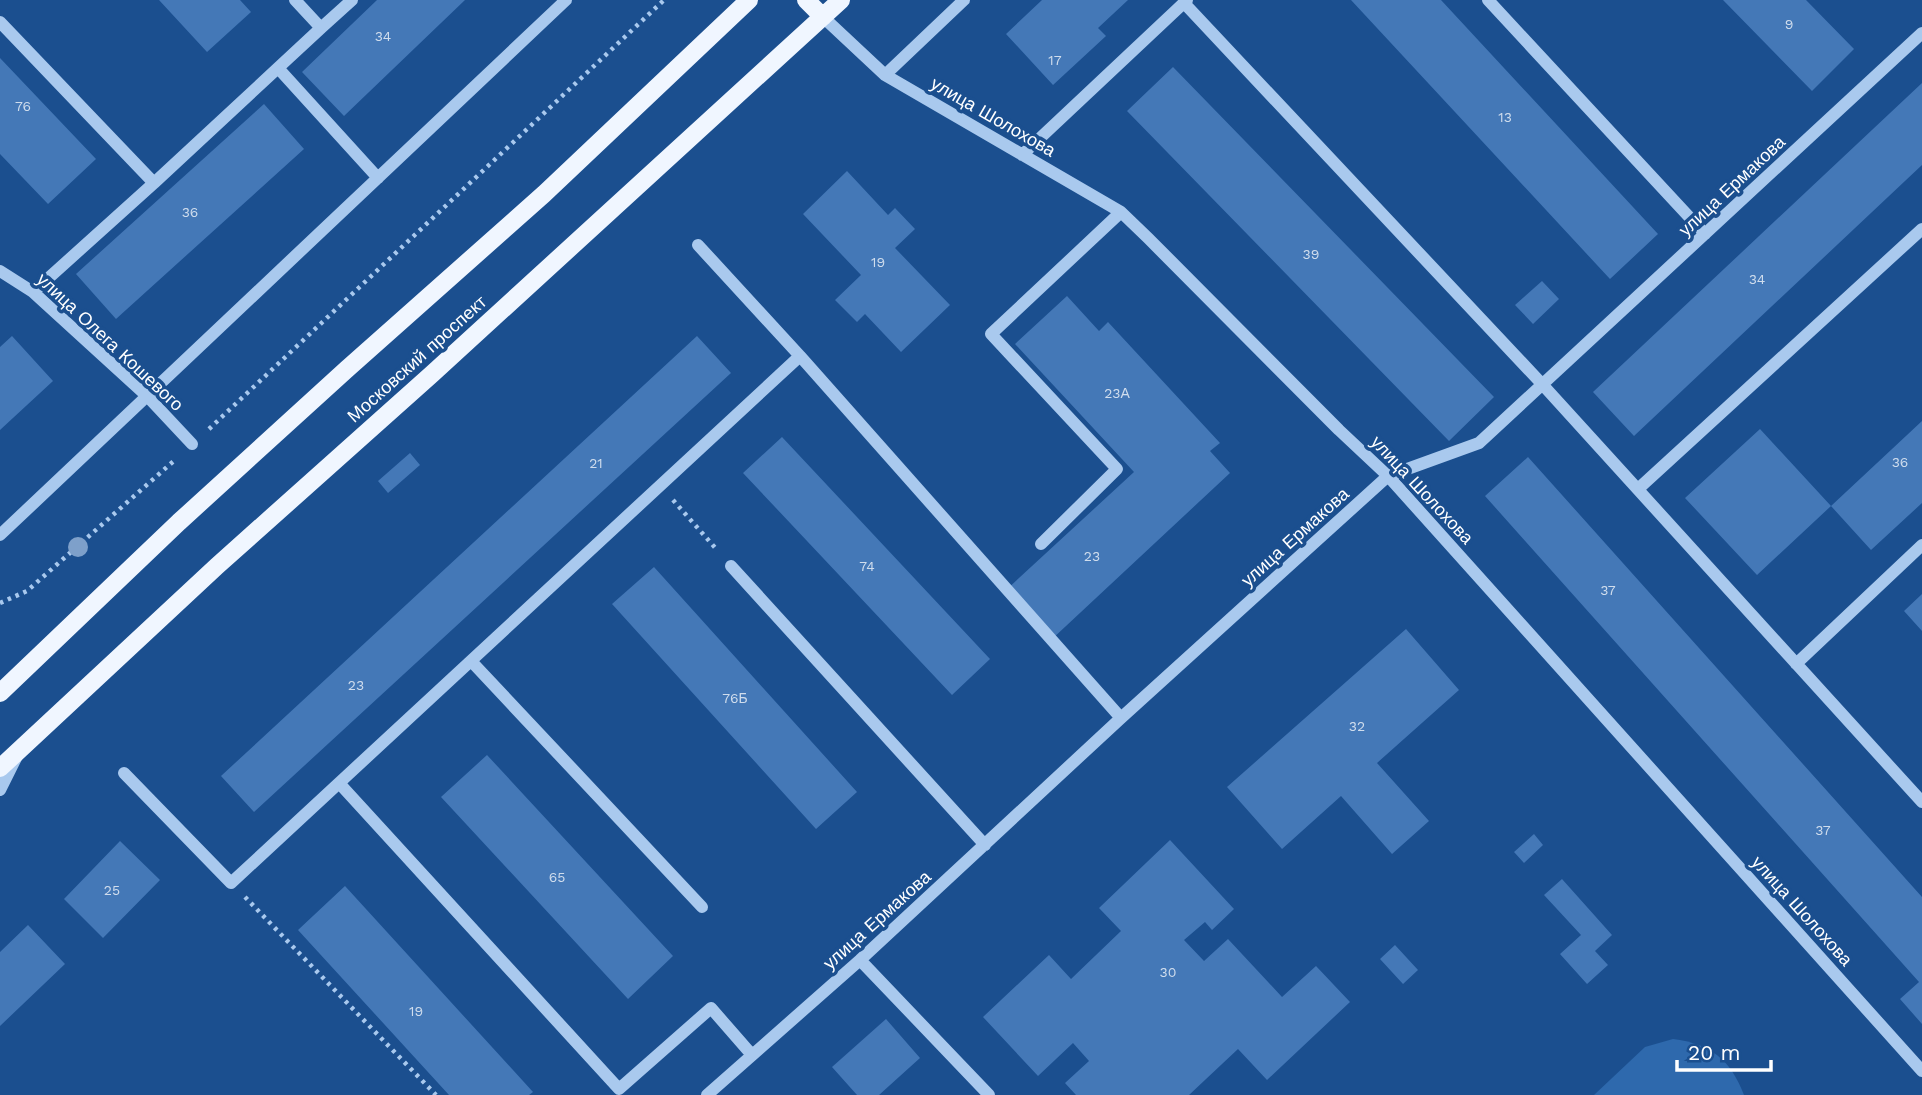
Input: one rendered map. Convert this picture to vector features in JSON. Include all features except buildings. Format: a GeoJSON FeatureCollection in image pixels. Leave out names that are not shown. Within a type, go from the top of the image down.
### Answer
{"type":"FeatureCollection","features":[{"type":"Feature","properties":{"kind":"main road"},"geometry":{"type":"LineString","coordinates":[[0,693],[179,522],[346,369],[544,194],[749,0]]}},
{"type":"Feature","properties":{"kind":"main road"},"geometry":{"type":"LineString","coordinates":[[806,0],[823,18]]}},
{"type":"Feature","properties":{"kind":"main road","name":"Московский проспект"},"geometry":{"type":"LineString","coordinates":[[0,768],[217,566],[432,374],[841,0]]}},
{"type":"Feature","properties":{"kind":"street"},"geometry":{"type":"LineString","coordinates":[[295,0],[321,27]]}},
{"type":"Feature","properties":{"kind":"street"},"geometry":{"type":"LineString","coordinates":[[33,292],[352,0]]}},
{"type":"Feature","properties":{"kind":"street"},"geometry":{"type":"LineString","coordinates":[[0,535],[566,0]]}},
{"type":"Feature","properties":{"kind":"street"},"geometry":{"type":"LineString","coordinates":[[884,75],[964,0]]}},
{"type":"Feature","properties":{"kind":"street"},"geometry":{"type":"LineString","coordinates":[[1488,0],[1705,234]]}},
{"type":"Feature","properties":{"kind":"street"},"geometry":{"type":"LineString","coordinates":[[1022,155],[1186,1],[1542,384],[1922,802]]}},
{"type":"Feature","properties":{"kind":"street","name":"улица Шолохова"},"geometry":{"type":"LineString","coordinates":[[823,18],[884,75],[1121,212],[1388,476],[1922,1071]]}},
{"type":"Feature","properties":{"kind":"street"},"geometry":{"type":"LineString","coordinates":[[0,22],[153,183]]}},
{"type":"Feature","properties":{"kind":"street","name":"улица Ермакова"},"geometry":{"type":"LineString","coordinates":[[707,1095],[860,960],[1388,476],[1479,443],[1922,33]]}},
{"type":"Feature","properties":{"kind":"street"},"geometry":{"type":"LineString","coordinates":[[278,68],[378,178]]}},
{"type":"Feature","properties":{"kind":"street"},"geometry":{"type":"LineString","coordinates":[[1041,544],[1117,469],[991,334],[1121,212]]}},
{"type":"Feature","properties":{"kind":"street"},"geometry":{"type":"LineString","coordinates":[[1638,489],[1922,229]]}},
{"type":"Feature","properties":{"kind":"street"},"geometry":{"type":"LineString","coordinates":[[698,245],[1121,718]]}},
{"type":"Feature","properties":{"kind":"street","name":"улица Олега Кошевого"},"geometry":{"type":"LineString","coordinates":[[0,271],[33,292],[147,396],[192,444]]}},
{"type":"Feature","properties":{"kind":"street"},"geometry":{"type":"LineString","coordinates":[[124,773],[231,883],[800,356]]}},
{"type":"Feature","properties":{"kind":"street"},"geometry":{"type":"LineString","coordinates":[[1796,664],[1922,545]]}},
{"type":"Feature","properties":{"kind":"street"},"geometry":{"type":"LineString","coordinates":[[731,566],[985,845]]}},
{"type":"Feature","properties":{"kind":"street"},"geometry":{"type":"LineString","coordinates":[[471,661],[702,907]]}},
{"type":"Feature","properties":{"kind":"street","name":"Московский проспект"},"geometry":{"type":"LineString","coordinates":[[0,790],[21,749]]}},
{"type":"Feature","properties":{"kind":"street"},"geometry":{"type":"LineString","coordinates":[[339,783],[619,1089],[711,1008],[752,1055]]}},
{"type":"Feature","properties":{"kind":"street"},"geometry":{"type":"LineString","coordinates":[[860,960],[989,1095]]}},
{"type":"Feature","properties":{"kind":"path"},"geometry":{"type":"LineString","coordinates":[[0,603],[27,592],[192,444],[664,0]]}},
{"type":"Feature","properties":{"kind":"path"},"geometry":{"type":"LineString","coordinates":[[660,486],[731,566]]}},
{"type":"Feature","properties":{"kind":"path"},"geometry":{"type":"LineString","coordinates":[[231,883],[436,1095]]}},
{"type":"Feature","properties":{"kind":"shaded area"},"geometry":{"type":"Polygon","coordinates":[[[1673,1039],[1698,1045],[1718,1055],[1732,1072],[1744,1095],[1594,1095],[1645,1047],[1673,1039]]]}}]}
